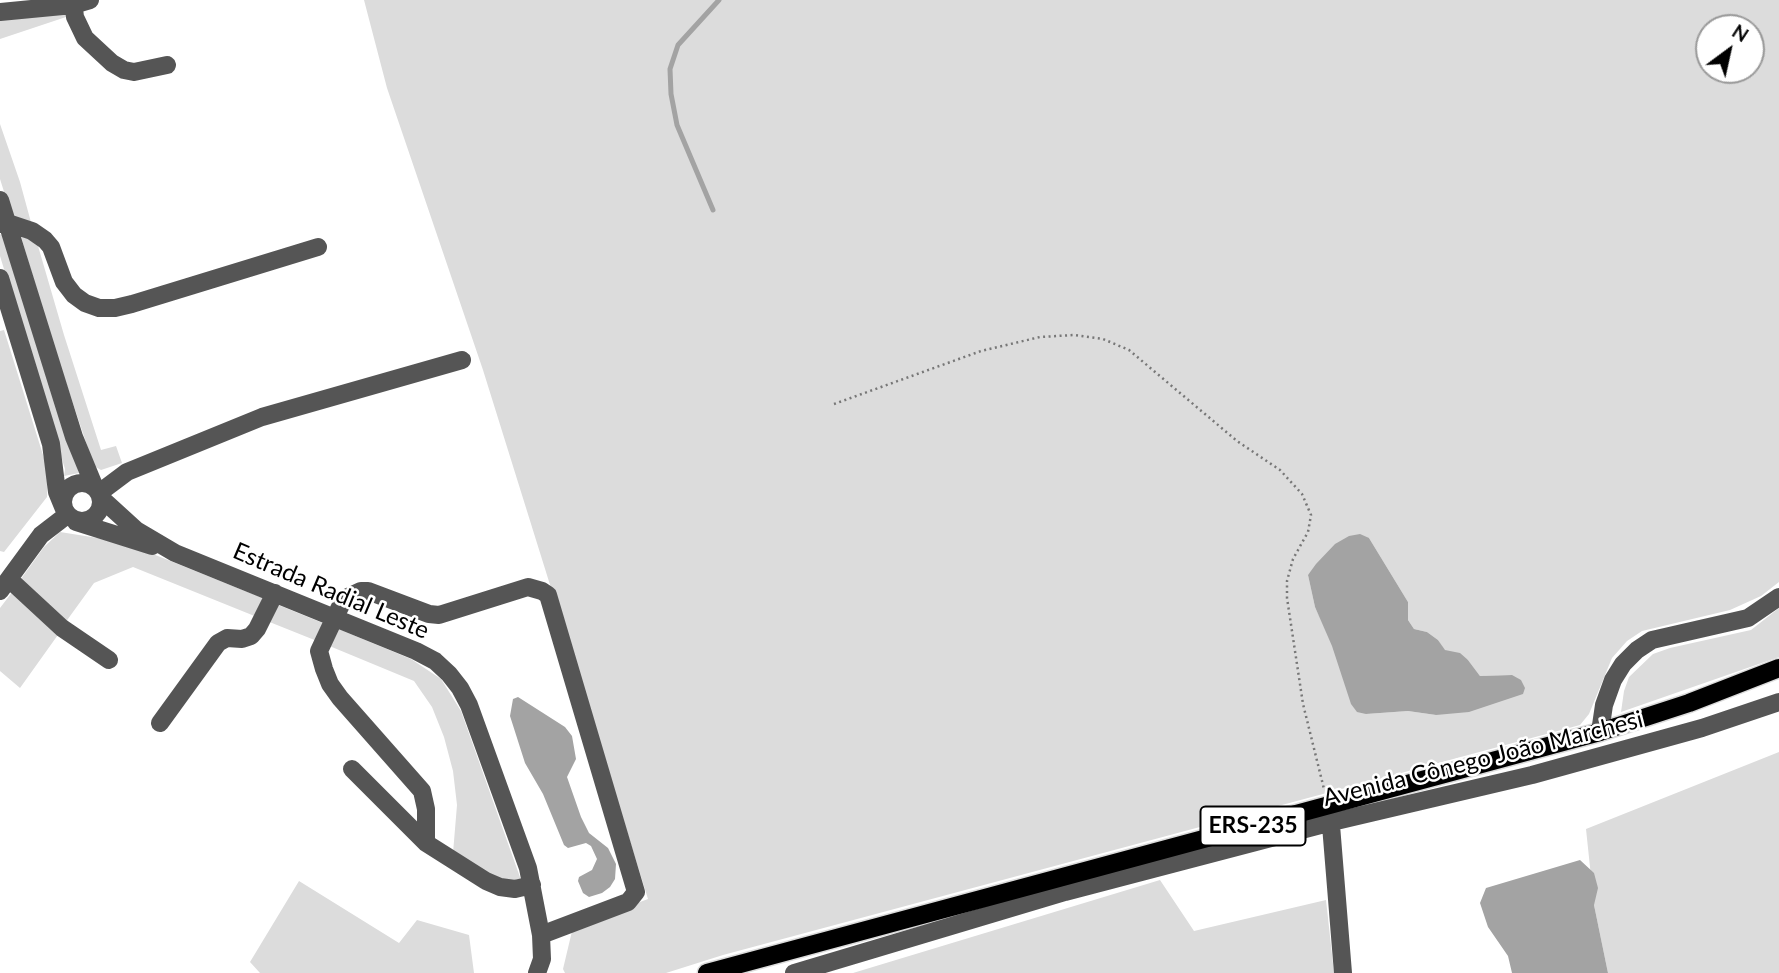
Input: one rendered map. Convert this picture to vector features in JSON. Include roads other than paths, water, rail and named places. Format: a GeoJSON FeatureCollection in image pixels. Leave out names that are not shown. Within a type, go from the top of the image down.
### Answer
{"type":"FeatureCollection","features":[{"type":"Feature","properties":{"kind":"main road","name":"ERS-235"},"geometry":{"type":"LineString","coordinates":[[707,973],[1330,814],[1600,732],[1689,703],[1779,668]]}},
{"type":"Feature","properties":{"kind":"street"},"geometry":{"type":"LineString","coordinates":[[0,12],[79,2],[75,16],[85,38],[112,63],[134,72],[167,65]]}},
{"type":"Feature","properties":{"kind":"street","name":"Estrada Radial Leste"},"geometry":{"type":"LineString","coordinates":[[0,200],[4,223],[74,437],[99,493],[136,530],[176,553],[416,651],[435,661],[460,688],[469,705],[528,868],[541,935],[542,959],[537,973]]}},
{"type":"Feature","properties":{"kind":"street"},"geometry":{"type":"LineString","coordinates":[[4,223],[32,231],[45,240],[51,247],[64,282],[74,295],[99,308],[115,309],[318,247]]}},
{"type":"Feature","properties":{"kind":"street"},"geometry":{"type":"LineString","coordinates":[[0,278],[51,444],[57,492],[67,514],[84,526],[176,553]]}},
{"type":"Feature","properties":{"kind":"street"},"geometry":{"type":"LineString","coordinates":[[99,493],[127,471],[262,417],[462,360]]}},
{"type":"Feature","properties":{"kind":"street"},"geometry":{"type":"LineString","coordinates":[[67,514],[63,496],[71,486],[83,483],[99,493]]}},
{"type":"Feature","properties":{"kind":"street"},"geometry":{"type":"LineString","coordinates":[[67,514],[84,522],[96,517],[100,511],[99,493]]}},
{"type":"Feature","properties":{"kind":"street"},"geometry":{"type":"LineString","coordinates":[[67,514],[41,535],[4,585],[109,660]]}},
{"type":"Feature","properties":{"kind":"street"},"geometry":{"type":"LineString","coordinates":[[426,843],[426,809],[422,791],[341,698],[327,677],[319,651],[344,599],[361,591],[439,615],[528,587],[542,590],[548,596],[636,892],[628,902],[541,935]]}},
{"type":"Feature","properties":{"kind":"street"},"geometry":{"type":"LineString","coordinates":[[160,723],[218,643],[227,638],[242,639],[251,636],[275,593]]}},
{"type":"Feature","properties":{"kind":"street"},"geometry":{"type":"LineString","coordinates":[[1600,732],[1604,705],[1612,680],[1637,650],[1662,637],[1748,618],[1779,597]]}},
{"type":"Feature","properties":{"kind":"street","name":"Avenida Cônego João Marchesi"},"geometry":{"type":"LineString","coordinates":[[794,973],[1330,814],[1532,775],[1702,728],[1779,702]]}},
{"type":"Feature","properties":{"kind":"street"},"geometry":{"type":"LineString","coordinates":[[352,769],[426,843],[500,887],[515,889],[532,885]]}},
{"type":"Feature","properties":{"kind":"street"},"geometry":{"type":"LineString","coordinates":[[1330,814],[1343,973]]}},
{"type":"Feature","properties":{"kind":"waterway"},"geometry":{"type":"LineString","coordinates":[[713,210],[677,125],[671,94],[670,69],[678,45],[719,0]]}}]}
